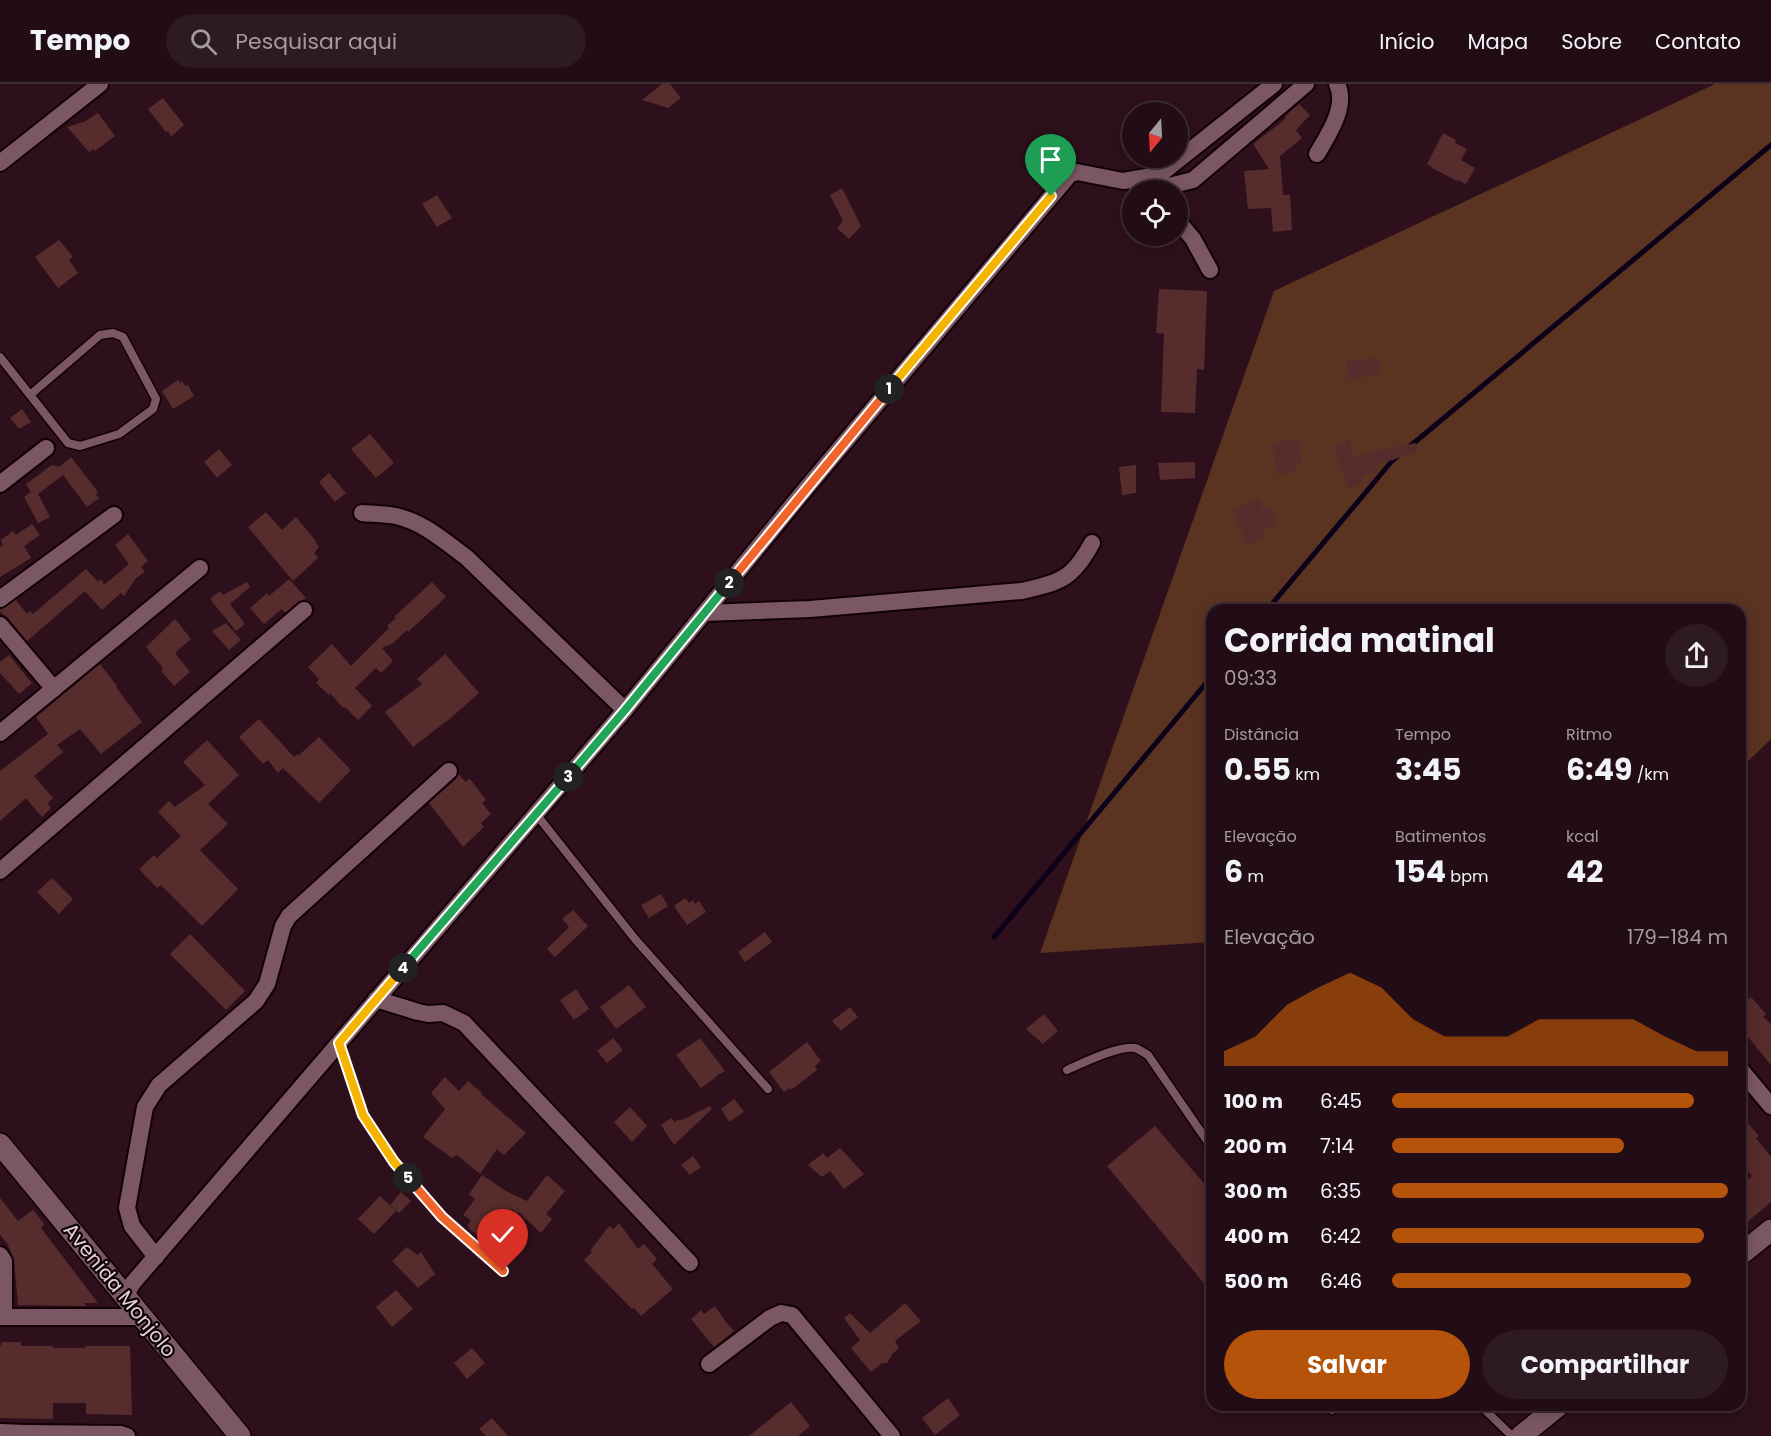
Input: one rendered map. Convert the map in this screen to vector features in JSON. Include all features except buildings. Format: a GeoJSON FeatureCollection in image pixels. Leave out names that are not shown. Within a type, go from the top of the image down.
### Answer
{"type":"FeatureCollection","features":[{"type":"Feature","properties":{"kind":"street"},"geometry":{"type":"LineString","coordinates":[[0,163],[100,84]]}},
{"type":"Feature","properties":{"kind":"street"},"geometry":{"type":"LineString","coordinates":[[1145,180],[1163,172],[1274,84]]}},
{"type":"Feature","properties":{"kind":"street"},"geometry":{"type":"LineString","coordinates":[[1188,181],[1193,180],[1306,84]]}},
{"type":"Feature","properties":{"kind":"street"},"geometry":{"type":"LineString","coordinates":[[1317,154],[1331,129],[1339,107],[1341,98],[1337,84]]}},
{"type":"Feature","properties":{"kind":"street"},"geometry":{"type":"LineString","coordinates":[[125,1298],[132,1284],[625,710],[811,483],[1070,174],[1077,172],[1122,185]]}},
{"type":"Feature","properties":{"kind":"street"},"geometry":{"type":"LineString","coordinates":[[1188,235],[1210,270]]}},
{"type":"Feature","properties":{"kind":"street"},"geometry":{"type":"LineString","coordinates":[[0,484],[46,448]]}},
{"type":"Feature","properties":{"kind":"street"},"geometry":{"type":"LineString","coordinates":[[362,513],[395,516],[416,523],[442,539],[466,557],[625,710]]}},
{"type":"Feature","properties":{"kind":"street"},"geometry":{"type":"LineString","coordinates":[[0,599],[114,515]]}},
{"type":"Feature","properties":{"kind":"street"},"geometry":{"type":"LineString","coordinates":[[704,613],[810,609],[1022,591],[1050,584],[1071,573],[1082,562],[1092,543]]}},
{"type":"Feature","properties":{"kind":"street"},"geometry":{"type":"LineString","coordinates":[[0,734],[200,568]]}},
{"type":"Feature","properties":{"kind":"street"},"geometry":{"type":"LineString","coordinates":[[0,871],[304,610]]}},
{"type":"Feature","properties":{"kind":"street"},"geometry":{"type":"LineString","coordinates":[[0,625],[54,689]]}},
{"type":"Feature","properties":{"kind":"street"},"geometry":{"type":"LineString","coordinates":[[156,1257],[132,1226],[128,1208],[145,1107],[159,1085],[256,1001],[267,984],[283,926],[289,916],[448,771]]}},
{"type":"Feature","properties":{"kind":"street"},"geometry":{"type":"LineString","coordinates":[[376,999],[418,1012],[443,1013],[464,1023],[690,1263]]}},
{"type":"Feature","properties":{"kind":"street"},"geometry":{"type":"LineString","coordinates":[[1746,1076],[1771,1106]]}},
{"type":"Feature","properties":{"kind":"street","name":"Avenida Monjolo"},"geometry":{"type":"LineString","coordinates":[[0,1144],[240,1436]]}},
{"type":"Feature","properties":{"kind":"street"},"geometry":{"type":"LineString","coordinates":[[1746,1250],[1771,1230]]}},
{"type":"Feature","properties":{"kind":"street"},"geometry":{"type":"LineString","coordinates":[[0,1255],[4,1261],[2,1316],[142,1317]]}},
{"type":"Feature","properties":{"kind":"street"},"geometry":{"type":"LineString","coordinates":[[708,1364],[770,1318],[781,1312],[792,1315],[892,1436]]}},
{"type":"Feature","properties":{"kind":"street"},"geometry":{"type":"LineString","coordinates":[[1521,1436],[1552,1411]]}},
{"type":"Feature","properties":{"kind":"street"},"geometry":{"type":"LineString","coordinates":[[0,1432],[25,1435],[121,1434],[127,1436]]}},
{"type":"Feature","properties":{"kind":"lane"},"geometry":{"type":"LineString","coordinates":[[0,357],[30,395],[68,443],[80,446],[119,434],[153,409],[156,399],[123,337],[113,333],[100,335],[30,395]]}},
{"type":"Feature","properties":{"kind":"lane"},"geometry":{"type":"LineString","coordinates":[[536,813],[636,939],[768,1089]]}},
{"type":"Feature","properties":{"kind":"lane"},"geometry":{"type":"LineString","coordinates":[[339,1043],[363,1115],[394,1162],[442,1217],[503,1271]]}},
{"type":"Feature","properties":{"kind":"lane"},"geometry":{"type":"LineString","coordinates":[[1067,1070],[1117,1050],[1134,1048],[1148,1055],[1206,1139]]}},
{"type":"Feature","properties":{"kind":"lane"},"geometry":{"type":"LineString","coordinates":[[1486,1411],[1512,1436]]}},
{"type":"Feature","properties":{"kind":"shaded area"},"geometry":{"type":"Polygon","coordinates":[[[1715,84],[1771,84],[1771,739],[1746,763],[1746,604],[1206,604],[1206,942],[1040,953],[1274,291],[1715,84]]]}},
{"type":"Feature","properties":{"kind":"waterway"},"geometry":{"type":"LineString","coordinates":[[1409,447],[1771,145]]}},
{"type":"Feature","properties":{"kind":"waterway"},"geometry":{"type":"LineString","coordinates":[[1272,604],[1398,456]]}},
{"type":"Feature","properties":{"kind":"waterway"},"geometry":{"type":"LineString","coordinates":[[994,937],[1206,683]]}},
{"type":"Feature","properties":{"kind":"route"},"geometry":{"type":"LineString","coordinates":[[503,1271],[442,1217],[394,1162],[363,1115],[339,1043],[625,710],[803,492],[1051,196]]}}]}
